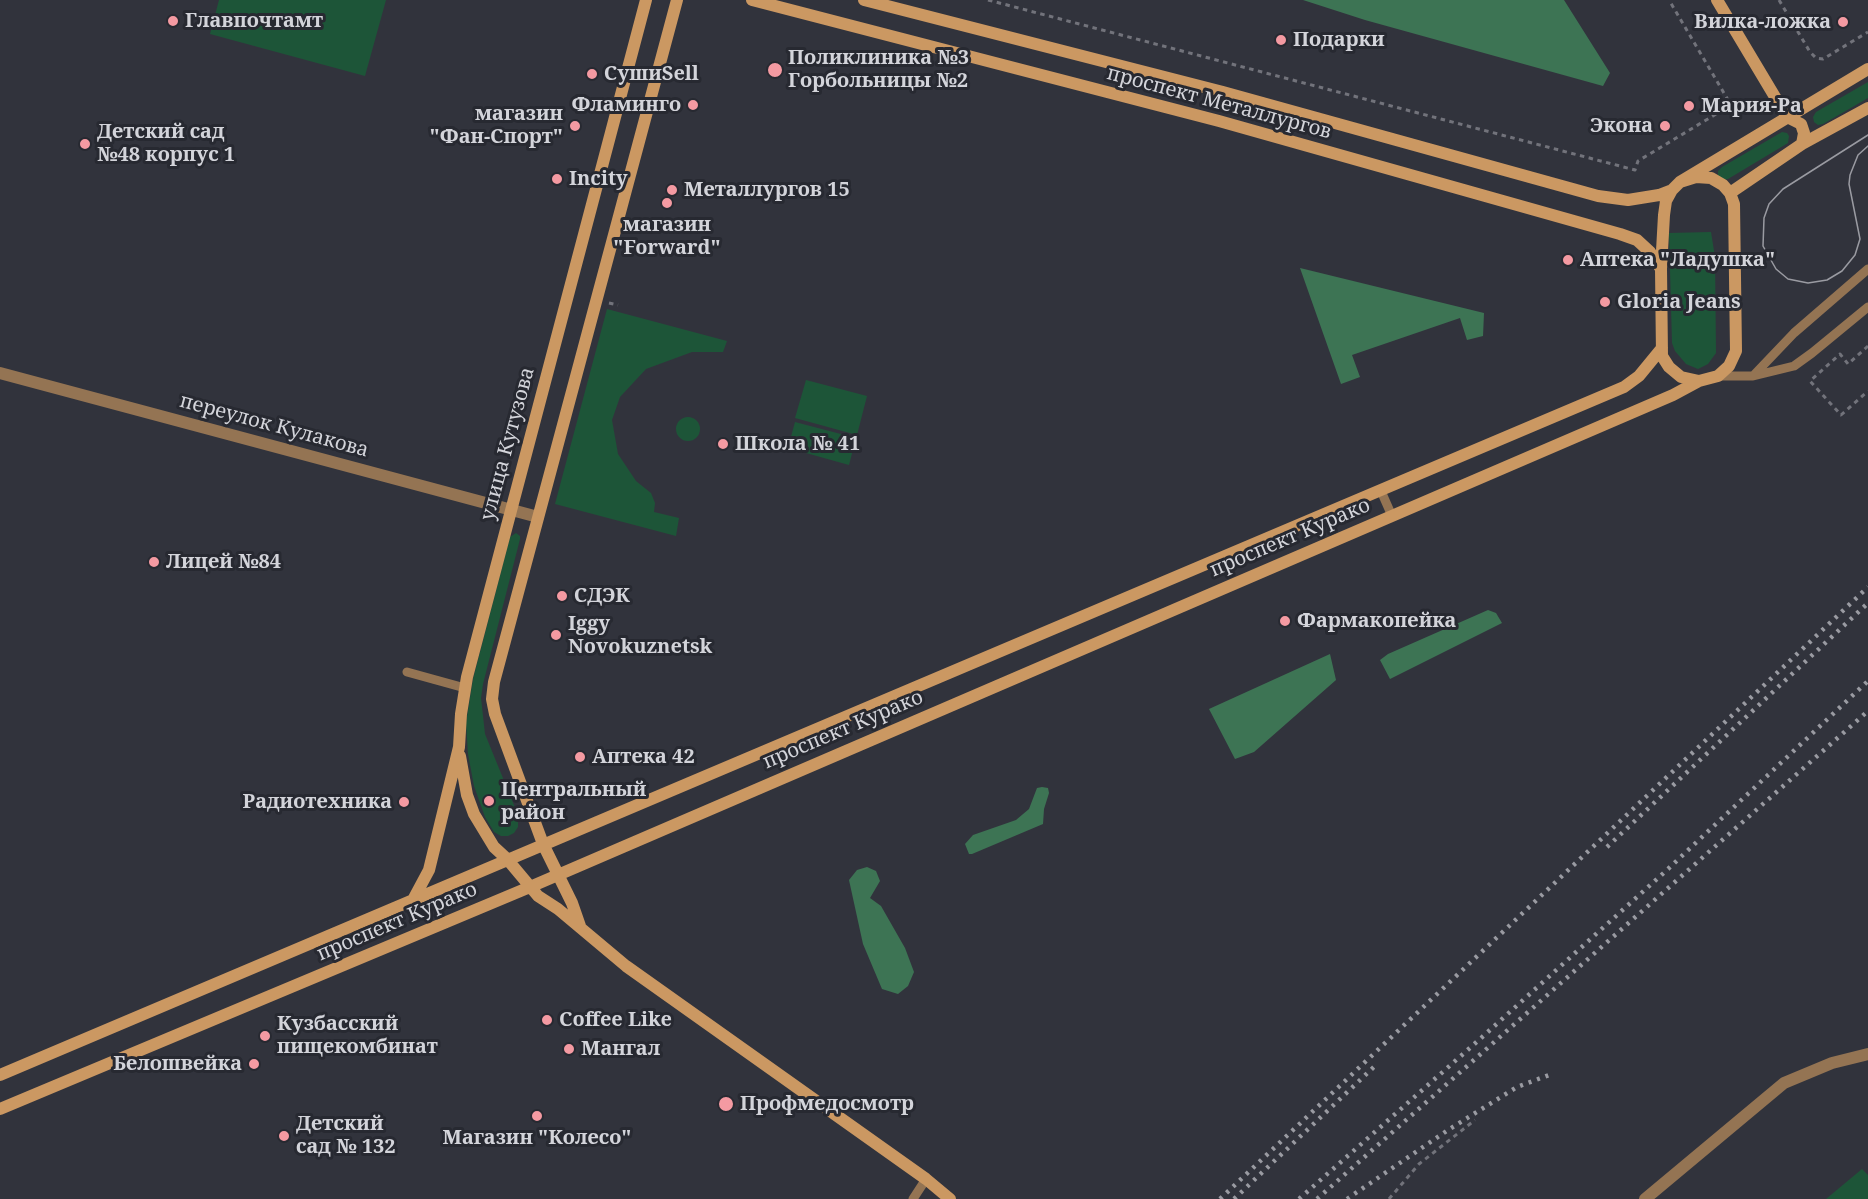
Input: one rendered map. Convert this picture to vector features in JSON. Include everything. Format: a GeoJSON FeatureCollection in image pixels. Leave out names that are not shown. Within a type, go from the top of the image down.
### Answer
{"type":"FeatureCollection","features":[{"type":"Feature","properties":{"kind":"main road","name":"улица Кутузова"},"geometry":{"type":"LineString","coordinates":[[414,898],[429,870],[459,747],[465,688],[646,0]]}},
{"type":"Feature","properties":{"kind":"main road"},"geometry":{"type":"LineString","coordinates":[[580,926],[572,903],[543,843],[495,714],[492,699],[494,682],[677,0]]}},
{"type":"Feature","properties":{"kind":"main road","name":"проспект Металлургов"},"geometry":{"type":"LineString","coordinates":[[752,0],[1219,121],[1620,234],[1637,240],[1650,252],[1661,270]]}},
{"type":"Feature","properties":{"kind":"main road","name":"проспект Металлургов"},"geometry":{"type":"LineString","coordinates":[[864,0],[1223,92],[1598,196],[1628,200],[1659,195],[1676,186]]}},
{"type":"Feature","properties":{"kind":"main road"},"geometry":{"type":"LineString","coordinates":[[1717,0],[1787,117],[1801,124],[1804,133],[1802,144]]}},
{"type":"Feature","properties":{"kind":"main road"},"geometry":{"type":"LineString","coordinates":[[1699,381],[1681,377],[1669,367],[1662,356],[1661,270],[1666,201],[1676,186],[1868,69]]}},
{"type":"Feature","properties":{"kind":"main road"},"geometry":{"type":"LineString","coordinates":[[1730,193],[1802,144],[1868,108]]}},
{"type":"Feature","properties":{"kind":"main road"},"geometry":{"type":"LineString","coordinates":[[1676,186],[1696,177],[1711,178],[1723,185],[1730,193],[1734,204],[1736,351],[1729,366],[1718,376]]}},
{"type":"Feature","properties":{"kind":"main road","name":"проспект Курако"},"geometry":{"type":"LineString","coordinates":[[0,1075],[543,843],[1624,387],[1639,376],[1662,348]]}},
{"type":"Feature","properties":{"kind":"main road","name":"проспект Курако"},"geometry":{"type":"LineString","coordinates":[[0,1109],[530,887],[1673,395],[1699,381],[1718,376]]}},
{"type":"Feature","properties":{"kind":"main road"},"geometry":{"type":"LineString","coordinates":[[459,747],[462,776],[474,814],[494,847],[538,896],[580,926],[595,942],[635,973],[926,1179],[950,1199]]}},
{"type":"Feature","properties":{"kind":"street","name":"переулок Кулакова"},"geometry":{"type":"LineString","coordinates":[[0,373],[538,517]]}},
{"type":"Feature","properties":{"kind":"street"},"geometry":{"type":"LineString","coordinates":[[1645,1199],[1784,1083],[1832,1063],[1868,1054]]}},
{"type":"Feature","properties":{"kind":"lane"},"geometry":{"type":"LineString","coordinates":[[1753,376],[1794,333],[1868,269]]}},
{"type":"Feature","properties":{"kind":"lane"},"geometry":{"type":"LineString","coordinates":[[1718,376],[1753,376],[1794,366],[1868,307]]}},
{"type":"Feature","properties":{"kind":"lane"},"geometry":{"type":"LineString","coordinates":[[1381,491],[1392,516]]}},
{"type":"Feature","properties":{"kind":"lane"},"geometry":{"type":"LineString","coordinates":[[407,672],[465,688]]}},
{"type":"Feature","properties":{"kind":"lane"},"geometry":{"type":"LineString","coordinates":[[913,1199],[926,1179]]}},
{"type":"Feature","properties":{"kind":"path"},"geometry":{"type":"LineString","coordinates":[[988,0],[1635,170],[1638,161],[1731,105],[1669,0]]}},
{"type":"Feature","properties":{"kind":"path"},"geometry":{"type":"LineString","coordinates":[[1779,0],[1810,52],[1816,58],[1823,59],[1868,32]]}},
{"type":"Feature","properties":{"kind":"path"},"geometry":{"type":"LineString","coordinates":[[1868,346],[1848,364],[1840,354],[1810,381],[1841,415],[1868,391]]}},
{"type":"Feature","properties":{"kind":"path"},"geometry":{"type":"LineString","coordinates":[[1389,1199],[1419,1164],[1475,1120]]}},
{"type":"Feature","properties":{"kind":"green space"},"geometry":{"type":"Polygon","coordinates":[[[219,0],[386,0],[365,76],[210,34],[219,0]]]}},
{"type":"Feature","properties":{"kind":"green space"},"geometry":{"type":"Polygon","coordinates":[[[1303,0],[1564,0],[1610,73],[1603,86],[1365,20],[1303,0]]]}},
{"type":"Feature","properties":{"kind":"green space"},"geometry":{"type":"Polygon","coordinates":[[[1868,82],[1868,98],[1823,124],[1818,125],[1814,122],[1813,117],[1816,112],[1868,82]]]}},
{"type":"Feature","properties":{"kind":"green space"},"geometry":{"type":"Polygon","coordinates":[[[1782,132],[1789,136],[1788,143],[1728,179],[1722,180],[1718,176],[1718,171],[1722,167],[1782,132]]]}},
{"type":"Feature","properties":{"kind":"green space"},"geometry":{"type":"Polygon","coordinates":[[[1711,232],[1715,257],[1716,353],[1708,364],[1698,369],[1686,364],[1675,351],[1672,343],[1669,233],[1711,232]]]}},
{"type":"Feature","properties":{"kind":"green space"},"geometry":{"type":"Polygon","coordinates":[[[1300,268],[1484,313],[1483,336],[1467,340],[1460,318],[1352,355],[1360,377],[1341,384],[1300,268]]]}},
{"type":"Feature","properties":{"kind":"green space"},"geometry":{"type":"Polygon","coordinates":[[[607,309],[727,341],[723,352],[692,352],[646,369],[620,397],[612,420],[618,454],[636,481],[651,493],[655,503],[654,512],[679,518],[676,536],[555,504],[607,309]]]}},
{"type":"Feature","properties":{"kind":"green space"},"geometry":{"type":"Polygon","coordinates":[[[806,380],[867,396],[857,435],[795,418],[806,380]]]}},
{"type":"Feature","properties":{"kind":"green space"},"geometry":{"type":"Polygon","coordinates":[[[688,417],[697,420],[700,429],[697,438],[688,441],[679,438],[676,429],[679,420],[688,417]]]}},
{"type":"Feature","properties":{"kind":"green space"},"geometry":{"type":"Polygon","coordinates":[[[795,422],[856,438],[849,465],[788,448],[795,422]]]}},
{"type":"Feature","properties":{"kind":"green space"},"geometry":{"type":"Polygon","coordinates":[[[516,533],[520,539],[481,698],[485,734],[518,815],[518,827],[514,833],[501,836],[494,832],[485,817],[474,786],[468,754],[466,723],[473,679],[510,537],[516,533]]]}},
{"type":"Feature","properties":{"kind":"green space"},"geometry":{"type":"Polygon","coordinates":[[[1488,610],[1496,613],[1502,623],[1390,679],[1380,660],[1388,654],[1488,610]]]}},
{"type":"Feature","properties":{"kind":"green space"},"geometry":{"type":"Polygon","coordinates":[[[1330,654],[1336,680],[1254,752],[1235,759],[1209,709],[1330,654]]]}},
{"type":"Feature","properties":{"kind":"green space"},"geometry":{"type":"Polygon","coordinates":[[[1037,788],[1048,788],[1049,793],[1044,809],[1043,824],[969,854],[965,844],[973,835],[1016,820],[1029,809],[1037,788]]]}},
{"type":"Feature","properties":{"kind":"green space"},"geometry":{"type":"Polygon","coordinates":[[[867,867],[876,871],[880,881],[870,898],[881,906],[905,948],[914,972],[908,986],[898,994],[882,989],[863,944],[849,880],[857,870],[867,867]]]}},
{"type":"Feature","properties":{"kind":"green space"},"geometry":{"type":"Polygon","coordinates":[[[1862,1169],[1868,1175],[1868,1199],[1826,1199],[1862,1169]]]}},
{"type":"Feature","properties":{"kind":"tram line"},"geometry":{"type":"LineString","coordinates":[[1868,135],[1783,189],[1769,204],[1764,218],[1763,246],[1776,269],[1788,279],[1808,283],[1827,280],[1842,271],[1855,255],[1860,239],[1849,184],[1850,175],[1858,155],[1868,146]]}},
{"type":"Feature","properties":{"kind":"railway"},"geometry":{"type":"LineString","coordinates":[[1220,1199],[1868,587]]}},
{"type":"Feature","properties":{"kind":"railway"},"geometry":{"type":"LineString","coordinates":[[1607,847],[1868,603]]}},
{"type":"Feature","properties":{"kind":"railway"},"geometry":{"type":"LineString","coordinates":[[1299,1199],[1668,869],[1868,681]]}},
{"type":"Feature","properties":{"kind":"railway"},"geometry":{"type":"LineString","coordinates":[[1317,1199],[1868,711]]}},
{"type":"Feature","properties":{"kind":"railway"},"geometry":{"type":"LineString","coordinates":[[1234,1199],[1376,1065]]}},
{"type":"Feature","properties":{"kind":"railway"},"geometry":{"type":"LineString","coordinates":[[1347,1199],[1448,1130],[1517,1087],[1549,1075]]}},
{"type":"Feature","properties":{"kind":"place","name":"Главпочтамт"},"geometry":{"type":"Point","coordinates":[173,21]}},
{"type":"Feature","properties":{"kind":"place","name":"Вилка-ложка"},"geometry":{"type":"Point","coordinates":[1843,22]}},
{"type":"Feature","properties":{"kind":"place","name":"Подарки"},"geometry":{"type":"Point","coordinates":[1281,40]}},
{"type":"Feature","properties":{"kind":"place","name":"Поликлиника №3 Горбольницы №2"},"geometry":{"type":"Point","coordinates":[775,70]}},
{"type":"Feature","properties":{"kind":"place","name":"СушиSell"},"geometry":{"type":"Point","coordinates":[592,74]}},
{"type":"Feature","properties":{"kind":"place","name":"Фламинго"},"geometry":{"type":"Point","coordinates":[693,105]}},
{"type":"Feature","properties":{"kind":"place","name":"Мария-Ра"},"geometry":{"type":"Point","coordinates":[1689,106]}},
{"type":"Feature","properties":{"kind":"place","name":"магазин \"Фан-Спорт\""},"geometry":{"type":"Point","coordinates":[575,126]}},
{"type":"Feature","properties":{"kind":"place","name":"Экона"},"geometry":{"type":"Point","coordinates":[1665,126]}},
{"type":"Feature","properties":{"kind":"place","name":"Детский сад №48 корпус 1"},"geometry":{"type":"Point","coordinates":[85,144]}},
{"type":"Feature","properties":{"kind":"place","name":"Incity"},"geometry":{"type":"Point","coordinates":[557,179]}},
{"type":"Feature","properties":{"kind":"place","name":"Металлургов 15"},"geometry":{"type":"Point","coordinates":[672,190]}},
{"type":"Feature","properties":{"kind":"place","name":"магазин \"Forward\""},"geometry":{"type":"Point","coordinates":[667,203]}},
{"type":"Feature","properties":{"kind":"place","name":"Аптека \"Ладушка\""},"geometry":{"type":"Point","coordinates":[1568,260]}},
{"type":"Feature","properties":{"kind":"place","name":"Gloria Jeans"},"geometry":{"type":"Point","coordinates":[1605,302]}},
{"type":"Feature","properties":{"kind":"place","name":"Школа № 41"},"geometry":{"type":"Point","coordinates":[723,444]}},
{"type":"Feature","properties":{"kind":"place","name":"Лицей №84"},"geometry":{"type":"Point","coordinates":[154,562]}},
{"type":"Feature","properties":{"kind":"place","name":"СДЭК"},"geometry":{"type":"Point","coordinates":[562,596]}},
{"type":"Feature","properties":{"kind":"place","name":"Фармакопейка"},"geometry":{"type":"Point","coordinates":[1285,621]}},
{"type":"Feature","properties":{"kind":"place","name":"Iggy Novokuznetsk"},"geometry":{"type":"Point","coordinates":[556,635]}},
{"type":"Feature","properties":{"kind":"place","name":"Аптека 42"},"geometry":{"type":"Point","coordinates":[580,757]}},
{"type":"Feature","properties":{"kind":"place","name":"Центральный район"},"geometry":{"type":"Point","coordinates":[489,801]}},
{"type":"Feature","properties":{"kind":"place","name":"Радиотехника"},"geometry":{"type":"Point","coordinates":[404,802]}},
{"type":"Feature","properties":{"kind":"place","name":"Coffee Like"},"geometry":{"type":"Point","coordinates":[547,1020]}},
{"type":"Feature","properties":{"kind":"place","name":"Кузбасский пищекомбинат"},"geometry":{"type":"Point","coordinates":[265,1036]}},
{"type":"Feature","properties":{"kind":"place","name":"Мангал"},"geometry":{"type":"Point","coordinates":[569,1049]}},
{"type":"Feature","properties":{"kind":"place","name":"Белошвейка"},"geometry":{"type":"Point","coordinates":[254,1064]}},
{"type":"Feature","properties":{"kind":"place","name":"Профмедосмотр"},"geometry":{"type":"Point","coordinates":[726,1104]}},
{"type":"Feature","properties":{"kind":"place","name":"Магазин \"Колесо\""},"geometry":{"type":"Point","coordinates":[537,1116]}},
{"type":"Feature","properties":{"kind":"place","name":"Детский сад № 132"},"geometry":{"type":"Point","coordinates":[284,1136]}}]}
